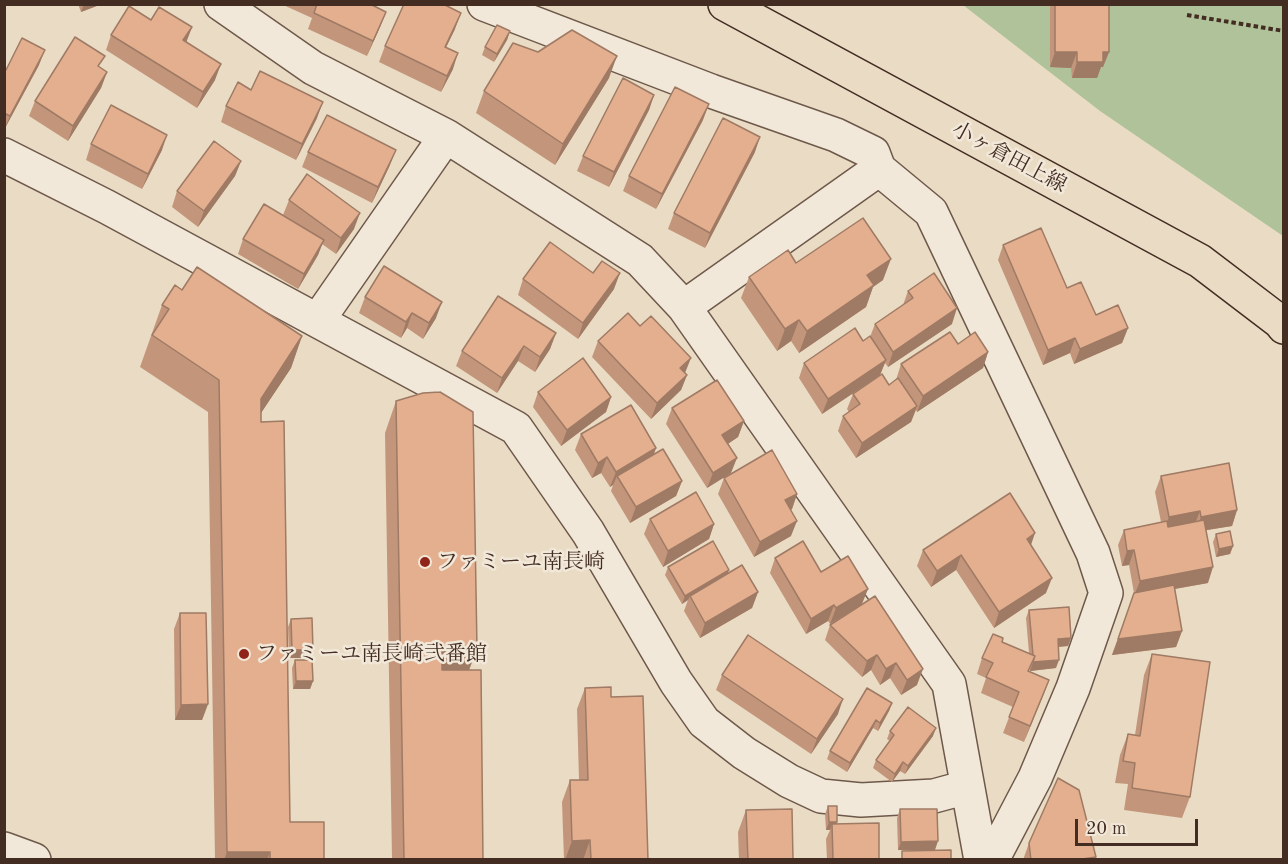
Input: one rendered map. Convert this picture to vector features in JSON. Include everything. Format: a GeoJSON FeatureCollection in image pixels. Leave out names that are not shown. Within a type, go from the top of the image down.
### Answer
{"type":"FeatureCollection","features":[{"type":"Feature","properties":{"kind":"main road","name":"小ヶ倉田上線"},"geometry":{"type":"LineString","coordinates":[[725,4],[1200,261],[1284,327]]}},
{"type":"Feature","properties":{"kind":"street"},"geometry":{"type":"LineString","coordinates":[[221,4],[313,69],[447,136],[640,260],[684,306],[949,684],[981,860]]}},
{"type":"Feature","properties":{"kind":"street"},"geometry":{"type":"LineString","coordinates":[[484,4],[711,91],[836,135],[873,153],[879,169],[931,212],[1093,553],[1106,593],[1073,688],[1035,778],[992,860]]}},
{"type":"Feature","properties":{"kind":"street"},"geometry":{"type":"LineString","coordinates":[[318,320],[447,136]]}},
{"type":"Feature","properties":{"kind":"street"},"geometry":{"type":"LineString","coordinates":[[4,155],[107,207],[516,428],[588,532],[676,682],[704,722],[744,753],[789,781],[822,796],[861,800],[934,796],[967,787]]}},
{"type":"Feature","properties":{"kind":"street"},"geometry":{"type":"LineString","coordinates":[[684,306],[879,169]]}},
{"type":"Feature","properties":{"kind":"street"},"geometry":{"type":"LineString","coordinates":[[4,849],[34,860]]}},
{"type":"Feature","properties":{"kind":"path"},"geometry":{"type":"LineString","coordinates":[[1187,15],[1284,31]]}},
{"type":"Feature","properties":{"kind":"green space"},"geometry":{"type":"Polygon","coordinates":[[[963,5],[1283,5],[1283,236],[1100,111],[963,5]]]}},
{"type":"Feature","properties":{"kind":"building"},"geometry":{"type":"Polygon","coordinates":[[[317,4],[370,4],[386,12],[373,41],[314,13],[317,4]]]}},
{"type":"Feature","properties":{"kind":"building"},"geometry":{"type":"Polygon","coordinates":[[[404,4],[443,4],[461,13],[445,47],[458,53],[447,76],[385,46],[404,4]]]}},
{"type":"Feature","properties":{"kind":"building"},"geometry":{"type":"Polygon","coordinates":[[[1055,4],[1109,4],[1109,52],[1103,52],[1103,62],[1077,62],[1077,52],[1055,52],[1055,4]]]}},
{"type":"Feature","properties":{"kind":"building"},"geometry":{"type":"Polygon","coordinates":[[[129,6],[151,20],[159,7],[192,27],[183,40],[221,64],[203,92],[111,35],[129,6]]]}},
{"type":"Feature","properties":{"kind":"building"},"geometry":{"type":"Polygon","coordinates":[[[497,25],[510,31],[497,54],[485,47],[497,25]]]}},
{"type":"Feature","properties":{"kind":"building"},"geometry":{"type":"Polygon","coordinates":[[[572,30],[617,56],[563,144],[484,91],[513,43],[538,52],[572,30]]]}},
{"type":"Feature","properties":{"kind":"building"},"geometry":{"type":"Polygon","coordinates":[[[75,37],[105,56],[98,66],[107,72],[73,126],[35,101],[75,37]]]}},
{"type":"Feature","properties":{"kind":"building"},"geometry":{"type":"Polygon","coordinates":[[[22,38],[45,50],[10,116],[4,113],[4,69],[6,70],[22,38]]]}},
{"type":"Feature","properties":{"kind":"building"},"geometry":{"type":"Polygon","coordinates":[[[260,71],[323,102],[302,144],[226,106],[238,82],[251,90],[260,71]]]}},
{"type":"Feature","properties":{"kind":"building"},"geometry":{"type":"Polygon","coordinates":[[[623,78],[654,95],[614,172],[583,156],[623,78]]]}},
{"type":"Feature","properties":{"kind":"building"},"geometry":{"type":"Polygon","coordinates":[[[675,87],[709,104],[662,194],[629,176],[675,87]]]}},
{"type":"Feature","properties":{"kind":"building"},"geometry":{"type":"Polygon","coordinates":[[[111,105],[167,135],[148,174],[91,144],[111,105]]]}},
{"type":"Feature","properties":{"kind":"building"},"geometry":{"type":"Polygon","coordinates":[[[327,115],[396,150],[378,187],[308,152],[327,115]]]}},
{"type":"Feature","properties":{"kind":"building"},"geometry":{"type":"Polygon","coordinates":[[[723,118],[760,137],[710,233],[674,213],[723,118]]]}},
{"type":"Feature","properties":{"kind":"building"},"geometry":{"type":"Polygon","coordinates":[[[214,141],[241,161],[204,211],[177,191],[214,141]]]}},
{"type":"Feature","properties":{"kind":"building"},"geometry":{"type":"Polygon","coordinates":[[[307,174],[360,213],[341,238],[289,200],[307,174]]]}},
{"type":"Feature","properties":{"kind":"building"},"geometry":{"type":"Polygon","coordinates":[[[264,204],[324,240],[304,274],[243,239],[264,204]]]}},
{"type":"Feature","properties":{"kind":"building"},"geometry":{"type":"Polygon","coordinates":[[[863,218],[891,259],[867,275],[874,285],[807,331],[799,320],[785,329],[749,277],[788,250],[796,263],[863,218]]]}},
{"type":"Feature","properties":{"kind":"building"},"geometry":{"type":"Polygon","coordinates":[[[1041,228],[1067,288],[1081,282],[1096,315],[1118,305],[1128,328],[1080,349],[1075,338],[1048,350],[1003,245],[1041,228]]]}},
{"type":"Feature","properties":{"kind":"building"},"geometry":{"type":"Polygon","coordinates":[[[550,242],[593,273],[602,261],[620,273],[583,323],[523,279],[550,242]]]}},
{"type":"Feature","properties":{"kind":"building"},"geometry":{"type":"Polygon","coordinates":[[[384,266],[442,302],[429,323],[412,313],[406,322],[365,297],[384,266]]]}},
{"type":"Feature","properties":{"kind":"building","name":"ファミーユ南長崎弐番館"},"geometry":{"type":"Polygon","coordinates":[[[197,267],[302,336],[261,399],[261,422],[284,421],[290,822],[324,822],[324,860],[270,860],[270,852],[227,852],[219,380],[152,335],[169,309],[162,305],[175,285],[182,290],[197,267]]]}},
{"type":"Feature","properties":{"kind":"building"},"geometry":{"type":"Polygon","coordinates":[[[934,273],[957,308],[893,352],[875,324],[913,298],[908,291],[934,273]]]}},
{"type":"Feature","properties":{"kind":"building"},"geometry":{"type":"Polygon","coordinates":[[[498,296],[556,333],[540,357],[524,346],[502,378],[462,351],[498,296]]]}},
{"type":"Feature","properties":{"kind":"building"},"geometry":{"type":"Polygon","coordinates":[[[628,313],[640,326],[651,316],[691,358],[680,368],[687,375],[657,403],[598,341],[628,313]]]}},
{"type":"Feature","properties":{"kind":"building"},"geometry":{"type":"Polygon","coordinates":[[[855,328],[863,341],[870,336],[886,360],[828,399],[804,363],[855,328]]]}},
{"type":"Feature","properties":{"kind":"building"},"geometry":{"type":"Polygon","coordinates":[[[950,332],[958,344],[975,332],[988,352],[923,396],[901,364],[950,332]]]}},
{"type":"Feature","properties":{"kind":"building"},"geometry":{"type":"Polygon","coordinates":[[[583,358],[611,397],[567,430],[538,392],[583,358]]]}},
{"type":"Feature","properties":{"kind":"building"},"geometry":{"type":"Polygon","coordinates":[[[882,374],[889,385],[898,378],[917,406],[862,443],[843,416],[860,404],[853,394],[882,374]]]}},
{"type":"Feature","properties":{"kind":"building"},"geometry":{"type":"Polygon","coordinates":[[[717,380],[744,421],[722,435],[737,458],[713,473],[672,408],[717,380]]]}},
{"type":"Feature","properties":{"kind":"building","name":"ファミーユ南長崎"},"geometry":{"type":"Polygon","coordinates":[[[440,392],[473,412],[477,649],[442,650],[442,670],[481,670],[483,860],[404,860],[396,401],[423,393],[440,392]]]}},
{"type":"Feature","properties":{"kind":"building"},"geometry":{"type":"Polygon","coordinates":[[[631,405],[656,448],[616,472],[607,457],[598,463],[581,434],[631,405]]]}},
{"type":"Feature","properties":{"kind":"building"},"geometry":{"type":"Polygon","coordinates":[[[663,449],[682,481],[636,507],[617,476],[663,449]]]}},
{"type":"Feature","properties":{"kind":"building"},"geometry":{"type":"Polygon","coordinates":[[[772,450],[797,494],[785,500],[797,521],[760,542],[724,478],[772,450]]]}},
{"type":"Feature","properties":{"kind":"building"},"geometry":{"type":"Polygon","coordinates":[[[1229,463],[1237,510],[1201,517],[1200,511],[1169,517],[1161,476],[1229,463]]]}},
{"type":"Feature","properties":{"kind":"building"},"geometry":{"type":"Polygon","coordinates":[[[696,492],[714,524],[668,551],[650,519],[696,492]]]}},
{"type":"Feature","properties":{"kind":"building"},"geometry":{"type":"Polygon","coordinates":[[[1010,493],[1035,533],[1027,539],[1052,578],[999,612],[961,555],[937,571],[923,550],[1010,493]]]}},
{"type":"Feature","properties":{"kind":"building"},"geometry":{"type":"Polygon","coordinates":[[[1204,520],[1213,567],[1140,581],[1134,550],[1127,551],[1124,530],[1167,521],[1168,527],[1204,520]]]}},
{"type":"Feature","properties":{"kind":"building"},"geometry":{"type":"Polygon","coordinates":[[[1230,531],[1233,546],[1219,549],[1216,534],[1230,531]]]}},
{"type":"Feature","properties":{"kind":"building"},"geometry":{"type":"Polygon","coordinates":[[[713,541],[729,570],[685,596],[668,567],[713,541]]]}},
{"type":"Feature","properties":{"kind":"building"},"geometry":{"type":"Polygon","coordinates":[[[803,541],[821,572],[848,556],[868,589],[836,608],[834,605],[811,619],[775,558],[803,541]]]}},
{"type":"Feature","properties":{"kind":"building"},"geometry":{"type":"Polygon","coordinates":[[[742,565],[758,592],[705,623],[690,596],[742,565]]]}},
{"type":"Feature","properties":{"kind":"building"},"geometry":{"type":"Polygon","coordinates":[[[1174,585],[1182,631],[1118,639],[1134,593],[1174,585]]]}},
{"type":"Feature","properties":{"kind":"building"},"geometry":{"type":"Polygon","coordinates":[[[875,596],[923,669],[907,680],[896,663],[886,669],[877,655],[867,661],[830,625],[875,596]]]}},
{"type":"Feature","properties":{"kind":"building"},"geometry":{"type":"Polygon","coordinates":[[[1069,607],[1071,638],[1058,639],[1059,660],[1033,662],[1035,656],[1033,655],[1029,610],[1069,607]]]}},
{"type":"Feature","properties":{"kind":"building"},"geometry":{"type":"Polygon","coordinates":[[[180,613],[206,613],[208,704],[181,705],[180,613]]]}},
{"type":"Feature","properties":{"kind":"building"},"geometry":{"type":"Polygon","coordinates":[[[312,618],[313,650],[292,650],[291,619],[312,618]]]}},
{"type":"Feature","properties":{"kind":"building"},"geometry":{"type":"Polygon","coordinates":[[[993,634],[1003,638],[1002,642],[1035,656],[1028,671],[1049,680],[1030,726],[1009,717],[1019,692],[986,677],[993,663],[982,658],[993,634]]]}},
{"type":"Feature","properties":{"kind":"building"},"geometry":{"type":"Polygon","coordinates":[[[748,635],[843,699],[817,739],[722,675],[748,635]]]}},
{"type":"Feature","properties":{"kind":"building"},"geometry":{"type":"Polygon","coordinates":[[[1152,654],[1210,662],[1190,797],[1132,788],[1135,763],[1123,761],[1128,734],[1140,736],[1152,654]]]}},
{"type":"Feature","properties":{"kind":"building"},"geometry":{"type":"Polygon","coordinates":[[[295,660],[312,660],[313,681],[296,681],[295,660]]]}},
{"type":"Feature","properties":{"kind":"building"},"geometry":{"type":"Polygon","coordinates":[[[611,687],[611,697],[643,696],[648,860],[591,860],[590,840],[572,841],[570,780],[588,780],[585,688],[611,687]]]}},
{"type":"Feature","properties":{"kind":"building"},"geometry":{"type":"Polygon","coordinates":[[[867,688],[892,703],[880,723],[876,720],[850,763],[830,751],[867,688]]]}},
{"type":"Feature","properties":{"kind":"building"},"geometry":{"type":"Polygon","coordinates":[[[908,707],[936,728],[908,766],[903,762],[895,774],[876,760],[894,735],[890,731],[908,707]]]}},
{"type":"Feature","properties":{"kind":"building"},"geometry":{"type":"Polygon","coordinates":[[[1058,778],[1079,790],[1096,857],[1076,860],[1031,860],[1029,843],[1058,778]]]}},
{"type":"Feature","properties":{"kind":"building"},"geometry":{"type":"Polygon","coordinates":[[[828,806],[837,806],[837,822],[829,822],[828,806]]]}},
{"type":"Feature","properties":{"kind":"building"},"geometry":{"type":"Polygon","coordinates":[[[792,809],[793,860],[748,860],[746,810],[792,809]]]}},
{"type":"Feature","properties":{"kind":"building"},"geometry":{"type":"Polygon","coordinates":[[[900,809],[937,809],[938,841],[901,842],[900,809]]]}},
{"type":"Feature","properties":{"kind":"building"},"geometry":{"type":"Polygon","coordinates":[[[879,823],[879,860],[833,860],[832,824],[879,823]]]}},
{"type":"Feature","properties":{"kind":"building"},"geometry":{"type":"Polygon","coordinates":[[[951,850],[951,860],[902,860],[902,851],[951,850]]]}},
{"type":"Feature","properties":{"kind":"place","name":"ファミーユ南長崎"},"geometry":{"type":"Point","coordinates":[425,562]}},
{"type":"Feature","properties":{"kind":"place","name":"ファミーユ南長崎弐番館"},"geometry":{"type":"Point","coordinates":[244,654]}}]}
